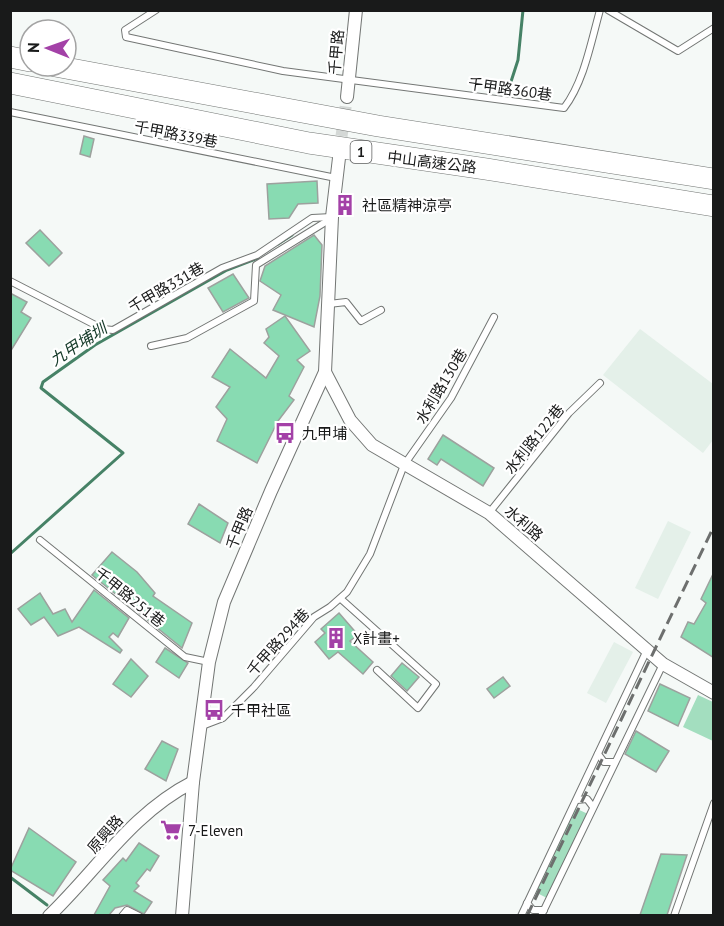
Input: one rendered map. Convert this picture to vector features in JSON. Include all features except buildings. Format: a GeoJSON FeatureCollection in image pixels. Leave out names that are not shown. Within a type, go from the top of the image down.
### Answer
{"type":"FeatureCollection","features":[{"type":"Feature","properties":{"kind":"highway","name":"中山高速公路"},"geometry":{"type":"LineString","coordinates":[[78,70],[378,126],[714,179]]}},
{"type":"Feature","properties":{"kind":"highway","name":"中山高速公路"},"geometry":{"type":"LineString","coordinates":[[10,83],[309,143],[714,206]]}},
{"type":"Feature","properties":{"kind":"street","name":"千甲路"},"geometry":{"type":"LineString","coordinates":[[347,97],[356,10]]}},
{"type":"Feature","properties":{"kind":"street","name":"千甲路"},"geometry":{"type":"LineString","coordinates":[[182,915],[192,782],[209,662],[224,602],[271,490],[325,372],[332,217],[339,158]]}},
{"type":"Feature","properties":{"kind":"street","name":"水利路"},"geometry":{"type":"LineString","coordinates":[[325,372],[346,413],[372,445],[489,513],[663,664],[714,693]]}},
{"type":"Feature","properties":{"kind":"street","name":"原興路"},"geometry":{"type":"LineString","coordinates":[[49,915],[140,817],[169,795],[192,782]]}},
{"type":"Feature","properties":{"kind":"lane"},"geometry":{"type":"LineString","coordinates":[[156,10],[125,30],[126,37],[283,71],[349,79]]}},
{"type":"Feature","properties":{"kind":"lane","name":"千甲路360巷"},"geometry":{"type":"LineString","coordinates":[[349,79],[564,108],[570,100],[588,53],[600,10]]}},
{"type":"Feature","properties":{"kind":"lane"},"geometry":{"type":"LineString","coordinates":[[608,10],[678,51],[714,28]]}},
{"type":"Feature","properties":{"kind":"lane","name":"千甲路339巷"},"geometry":{"type":"LineString","coordinates":[[10,112],[337,178]]}},
{"type":"Feature","properties":{"kind":"lane"},"geometry":{"type":"LineString","coordinates":[[151,346],[187,339],[254,301],[256,265],[332,217]]}},
{"type":"Feature","properties":{"kind":"lane","name":"千甲路331巷"},"geometry":{"type":"LineString","coordinates":[[10,280],[103,329],[113,330],[222,268],[257,255],[312,218],[332,217]]}},
{"type":"Feature","properties":{"kind":"lane"},"geometry":{"type":"LineString","coordinates":[[328,304],[346,302],[361,321],[381,310]]}},
{"type":"Feature","properties":{"kind":"lane","name":"水利路130巷"},"geometry":{"type":"LineString","coordinates":[[404,465],[451,398],[494,317]]}},
{"type":"Feature","properties":{"kind":"lane","name":"水利路122巷"},"geometry":{"type":"LineString","coordinates":[[489,513],[569,413],[600,383]]}},
{"type":"Feature","properties":{"kind":"lane","name":"千甲路294巷"},"geometry":{"type":"LineString","coordinates":[[201,726],[223,718],[254,687],[314,616],[341,599],[370,554],[404,465]]}},
{"type":"Feature","properties":{"kind":"lane","name":"千甲路251巷"},"geometry":{"type":"LineString","coordinates":[[40,540],[185,657],[209,662]]}},
{"type":"Feature","properties":{"kind":"lane"},"geometry":{"type":"LineString","coordinates":[[341,599],[436,684],[418,708],[376,670]]}},
{"type":"Feature","properties":{"kind":"lane"},"geometry":{"type":"LineString","coordinates":[[521,915],[648,650]]}},
{"type":"Feature","properties":{"kind":"lane"},"geometry":{"type":"LineString","coordinates":[[527,903],[533,910],[542,913],[663,664]]}},
{"type":"Feature","properties":{"kind":"lane"},"geometry":{"type":"LineString","coordinates":[[598,754],[604,762],[615,762]]}},
{"type":"Feature","properties":{"kind":"lane"},"geometry":{"type":"LineString","coordinates":[[577,800],[587,799],[593,807]]}},
{"type":"Feature","properties":{"kind":"lane"},"geometry":{"type":"LineString","coordinates":[[674,915],[714,803]]}},
{"type":"Feature","properties":{"kind":"lane"},"geometry":{"type":"LineString","coordinates":[[122,915],[127,910],[139,915]]}},
{"type":"Feature","properties":{"kind":"shaded area"},"geometry":{"type":"Polygon","coordinates":[[[640,329],[713,384],[713,440],[703,453],[603,375],[640,329]]]}},
{"type":"Feature","properties":{"kind":"shaded area"},"geometry":{"type":"Polygon","coordinates":[[[668,521],[691,532],[658,599],[635,588],[668,521]]]}},
{"type":"Feature","properties":{"kind":"shaded area"},"geometry":{"type":"Polygon","coordinates":[[[614,642],[633,652],[606,703],[587,693],[614,642]]]}},
{"type":"Feature","properties":{"kind":"green space"},"geometry":{"type":"Polygon","coordinates":[[[698,695],[713,702],[713,741],[683,727],[698,695]]]}},
{"type":"Feature","properties":{"kind":"green space"},"geometry":{"type":"Polygon","coordinates":[[[575,808],[588,814],[547,898],[535,892],[575,808]]]}},
{"type":"Feature","properties":{"kind":"waterway","name":"九甲埔圳"},"geometry":{"type":"LineString","coordinates":[[507,94],[518,60],[523,10]]}},
{"type":"Feature","properties":{"kind":"waterway","name":"九甲埔圳"},"geometry":{"type":"LineString","coordinates":[[278,244],[292,235]]}},
{"type":"Feature","properties":{"kind":"waterway","name":"九甲埔圳"},"geometry":{"type":"LineString","coordinates":[[10,554],[123,453],[41,388],[43,382],[95,345],[227,270],[258,258]]}},
{"type":"Feature","properties":{"kind":"waterway","name":"九甲埔圳"},"geometry":{"type":"LineString","coordinates":[[10,877],[47,905]]}},
{"type":"Feature","properties":{"kind":"tunnel"},"geometry":{"type":"LineString","coordinates":[[339,154],[347,97]]}},
{"type":"Feature","properties":{"kind":"railway"},"geometry":{"type":"LineString","coordinates":[[527,916],[714,526]]}},
{"type":"Feature","properties":{"kind":"place","name":"社區精神涼亭"},"geometry":{"type":"Point","coordinates":[345,205]}},
{"type":"Feature","properties":{"kind":"place","name":"九甲埔"},"geometry":{"type":"Point","coordinates":[285,433]}},
{"type":"Feature","properties":{"kind":"place","name":"X計畫+"},"geometry":{"type":"Point","coordinates":[336,638]}},
{"type":"Feature","properties":{"kind":"place","name":"千甲社區"},"geometry":{"type":"Point","coordinates":[214,710]}},
{"type":"Feature","properties":{"kind":"place","name":"7-Eleven"},"geometry":{"type":"Point","coordinates":[171,830]}}]}
